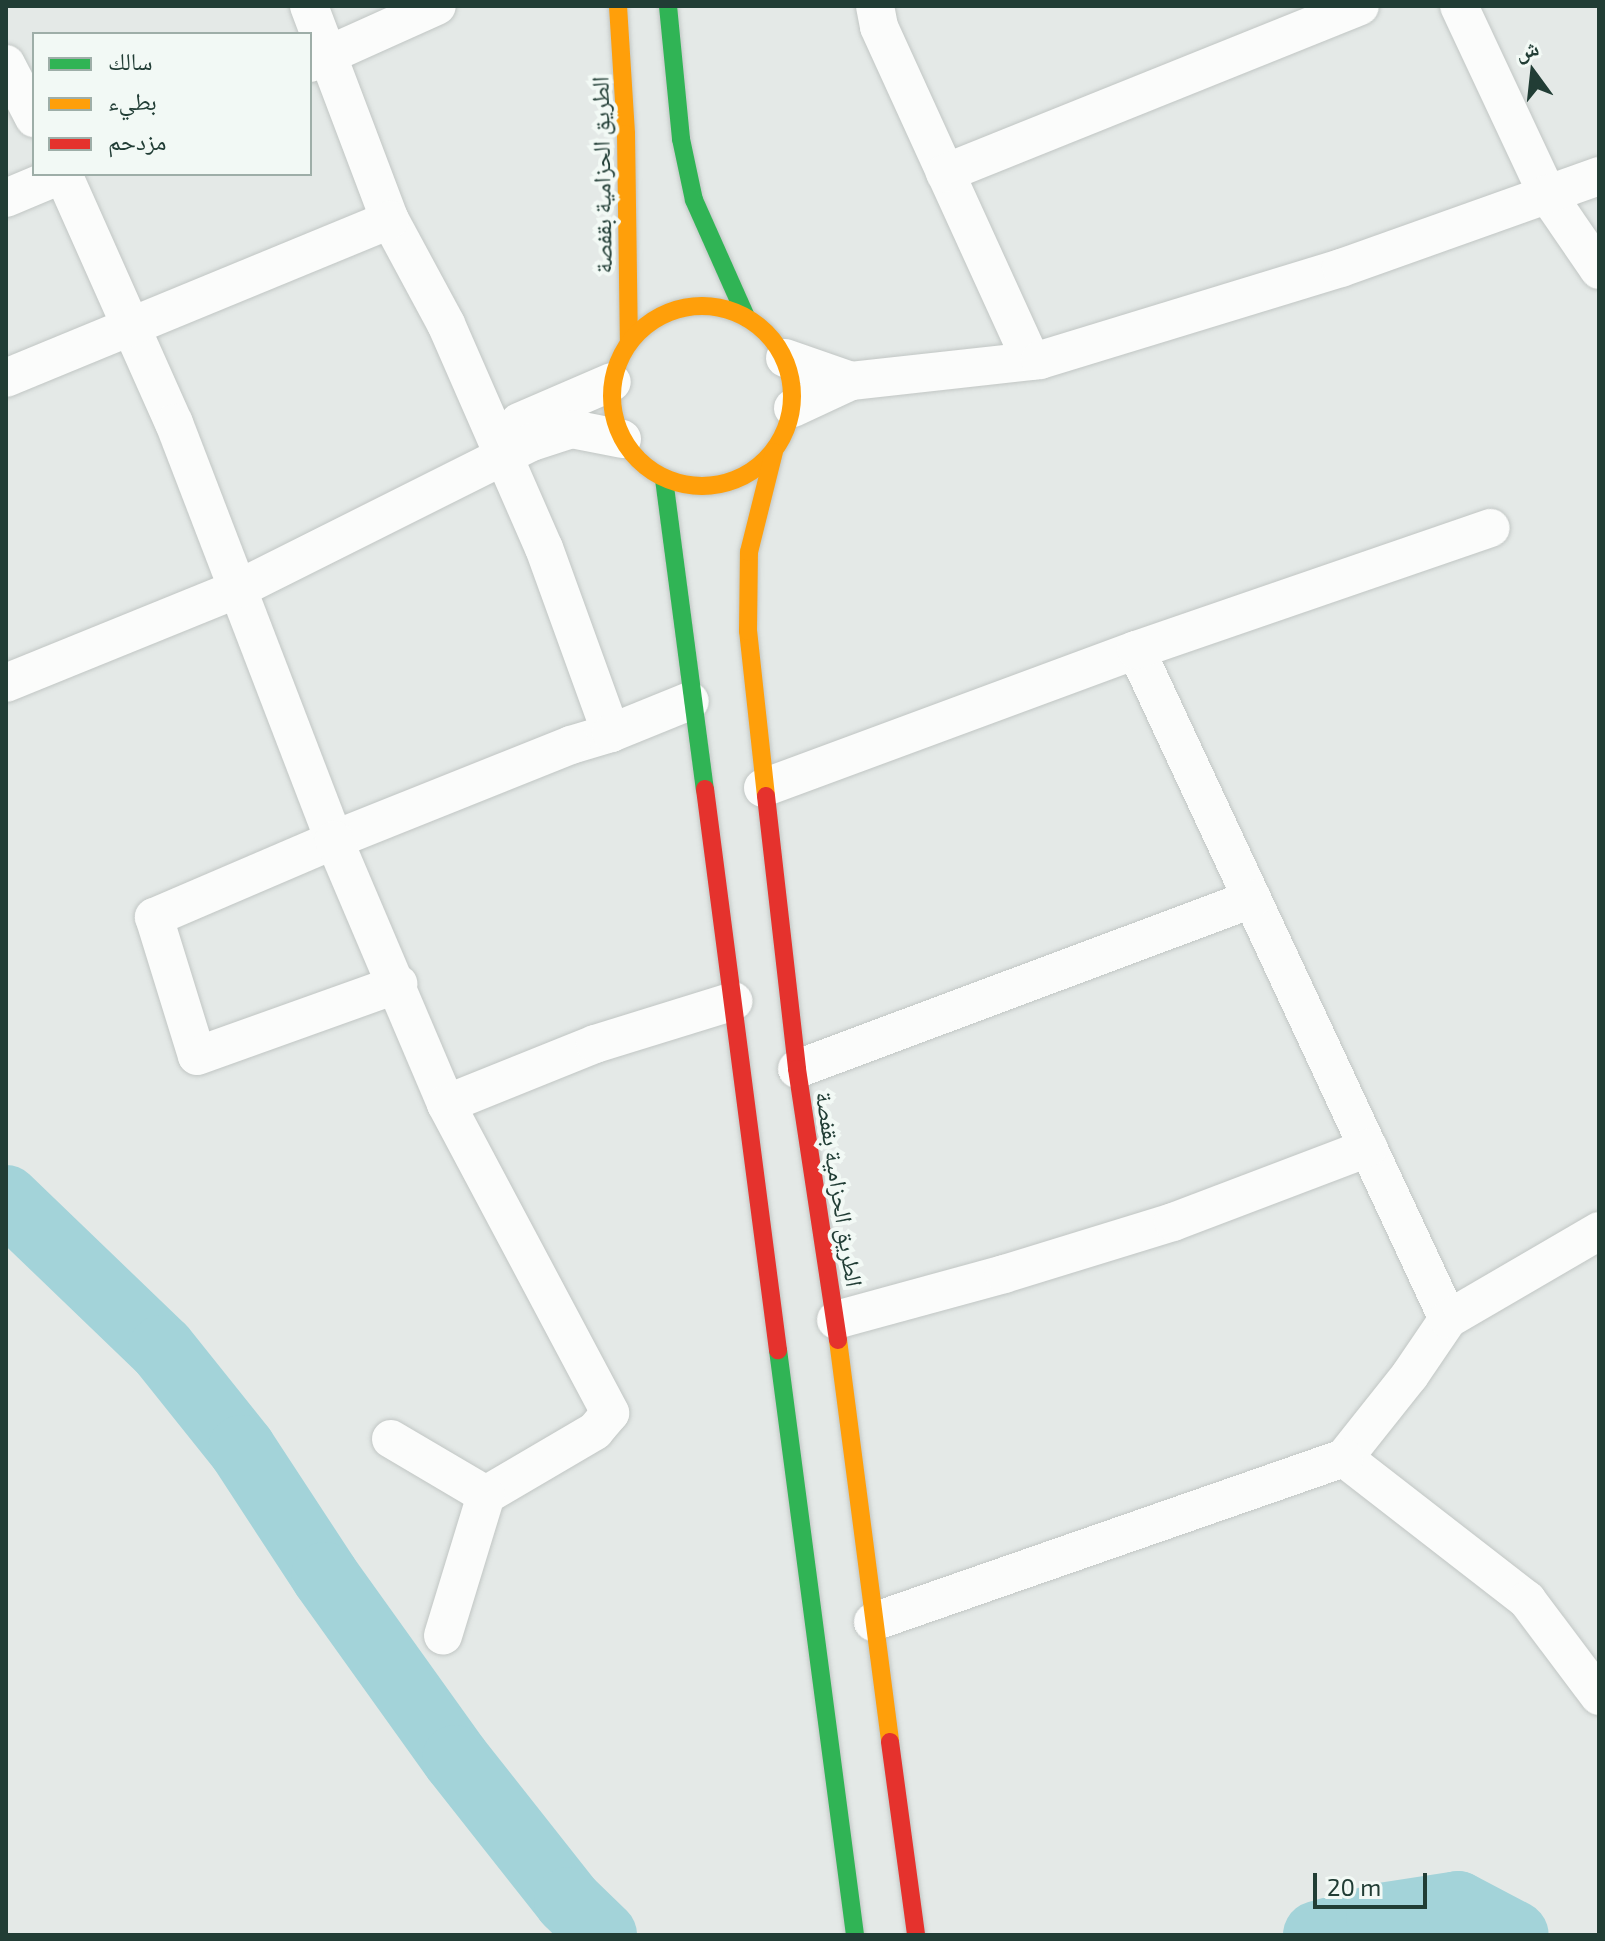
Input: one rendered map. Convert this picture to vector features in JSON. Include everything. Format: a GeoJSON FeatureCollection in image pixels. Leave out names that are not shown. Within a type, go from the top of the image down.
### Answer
{"type":"FeatureCollection","features":[{"type":"Feature","properties":{"kind":"main road","name":"الطريق الحزامية بقفصة"},"geometry":{"type":"LineString","coordinates":[[618,6],[626,134],[629,342]]}},
{"type":"Feature","properties":{"kind":"main road"},"geometry":{"type":"LineString","coordinates":[[668,6],[681,139],[694,200],[746,317]]}},
{"type":"Feature","properties":{"kind":"main road"},"geometry":{"type":"LineString","coordinates":[[722,307],[746,317],[769,334],[785,358],[793,385],[793,408],[786,431],[774,452],[752,472],[723,484],[693,486],[664,479],[639,462],[622,439],[612,411],[612,382],[629,342],[648,324],[683,309],[722,307]]}},
{"type":"Feature","properties":{"kind":"main road","name":"الطريق الحزامية بقفصة"},"geometry":{"type":"LineString","coordinates":[[774,452],[749,552],[748,631],[763,788],[797,1069],[836,1320],[916,1935]]}},
{"type":"Feature","properties":{"kind":"main road"},"geometry":{"type":"LineString","coordinates":[[664,479],[690,701],[734,1001],[855,1935]]}},
{"type":"Feature","properties":{"kind":"street"},"geometry":{"type":"LineString","coordinates":[[309,6],[319,58],[390,220],[446,324],[544,548],[611,733]]}},
{"type":"Feature","properties":{"kind":"street"},"geometry":{"type":"LineString","coordinates":[[319,58],[437,6]]}},
{"type":"Feature","properties":{"kind":"street"},"geometry":{"type":"LineString","coordinates":[[875,6],[879,27],[1031,361]]}},
{"type":"Feature","properties":{"kind":"street"},"geometry":{"type":"LineString","coordinates":[[945,173],[1360,6]]}},
{"type":"Feature","properties":{"kind":"street"},"geometry":{"type":"LineString","coordinates":[[1459,6],[1547,194],[1599,270]]}},
{"type":"Feature","properties":{"kind":"street"},"geometry":{"type":"LineString","coordinates":[[6,64],[32,114]]}},
{"type":"Feature","properties":{"kind":"street"},"geometry":{"type":"LineString","coordinates":[[6,198],[58,176]]}},
{"type":"Feature","properties":{"kind":"street"},"geometry":{"type":"LineString","coordinates":[[64,176],[131,326],[240,588],[334,840],[398,984],[446,1104],[610,1413],[595,1431],[486,1495],[443,1636]]}},
{"type":"Feature","properties":{"kind":"street"},"geometry":{"type":"LineString","coordinates":[[793,408],[851,381],[1031,361],[1128,336],[1341,268],[1599,176]]}},
{"type":"Feature","properties":{"kind":"street"},"geometry":{"type":"LineString","coordinates":[[6,378],[390,220]]}},
{"type":"Feature","properties":{"kind":"street"},"geometry":{"type":"LineString","coordinates":[[785,358],[851,381]]}},
{"type":"Feature","properties":{"kind":"street"},"geometry":{"type":"LineString","coordinates":[[6,683],[240,588],[612,382]]}},
{"type":"Feature","properties":{"kind":"street"},"geometry":{"type":"LineString","coordinates":[[499,445],[532,442],[572,429],[622,439]]}},
{"type":"Feature","properties":{"kind":"street"},"geometry":{"type":"LineString","coordinates":[[763,788],[1136,650],[1491,528]]}},
{"type":"Feature","properties":{"kind":"street"},"geometry":{"type":"LineString","coordinates":[[1136,650],[1448,1319]]}},
{"type":"Feature","properties":{"kind":"street"},"geometry":{"type":"LineString","coordinates":[[398,984],[197,1056],[154,917],[334,840],[690,701]]}},
{"type":"Feature","properties":{"kind":"street"},"geometry":{"type":"LineString","coordinates":[[797,1069],[1252,899]]}},
{"type":"Feature","properties":{"kind":"street"},"geometry":{"type":"LineString","coordinates":[[446,1104],[595,1044],[734,1001]]}},
{"type":"Feature","properties":{"kind":"street"},"geometry":{"type":"LineString","coordinates":[[836,1320],[1004,1274],[1173,1222],[1368,1148]]}},
{"type":"Feature","properties":{"kind":"street"},"geometry":{"type":"LineString","coordinates":[[873,1622],[1344,1458],[1410,1375],[1448,1319],[1599,1231]]}},
{"type":"Feature","properties":{"kind":"street"},"geometry":{"type":"LineString","coordinates":[[391,1439],[486,1495]]}},
{"type":"Feature","properties":{"kind":"street"},"geometry":{"type":"LineString","coordinates":[[1344,1458],[1527,1600],[1599,1696]]}},
{"type":"Feature","properties":{"kind":"waterway"},"geometry":{"type":"LineString","coordinates":[[6,1199],[162,1349],[242,1449],[325,1576],[456,1759],[568,1901],[603,1935]]}},
{"type":"Feature","properties":{"kind":"waterway"},"geometry":{"type":"LineString","coordinates":[[1317,1935],[1380,1917],[1458,1905],[1515,1935]]}},
{"type":"Feature","properties":{"kind":"traffic: fast"},"geometry":{"type":"LineString","coordinates":[[668,6],[681,139],[694,200],[746,317]]}},
{"type":"Feature","properties":{"kind":"traffic: fast"},"geometry":{"type":"LineString","coordinates":[[664,479],[705,789]]}},
{"type":"Feature","properties":{"kind":"traffic: fast"},"geometry":{"type":"LineString","coordinates":[[778,1350],[855,1935]]}},
{"type":"Feature","properties":{"kind":"traffic: slow"},"geometry":{"type":"LineString","coordinates":[[618,6],[626,134],[629,342]]}},
{"type":"Feature","properties":{"kind":"traffic: slow"},"geometry":{"type":"LineString","coordinates":[[702,306],[737,313],[766,332],[785,361],[792,396],[785,431],[766,460],[737,479],[702,486],[667,479],[638,460],[619,431],[612,396],[619,361],[638,332],[667,313],[702,306]]}},
{"type":"Feature","properties":{"kind":"traffic: slow"},"geometry":{"type":"LineString","coordinates":[[766,796],[748,631],[749,552],[774,452]]}},
{"type":"Feature","properties":{"kind":"traffic: slow"},"geometry":{"type":"LineString","coordinates":[[838,1340],[890,1742]]}},
{"type":"Feature","properties":{"kind":"traffic: jam"},"geometry":{"type":"LineString","coordinates":[[705,789],[778,1350]]}},
{"type":"Feature","properties":{"kind":"traffic: jam"},"geometry":{"type":"LineString","coordinates":[[766,796],[797,1069],[838,1340]]}},
{"type":"Feature","properties":{"kind":"traffic: jam"},"geometry":{"type":"LineString","coordinates":[[890,1742],[916,1935]]}}]}
